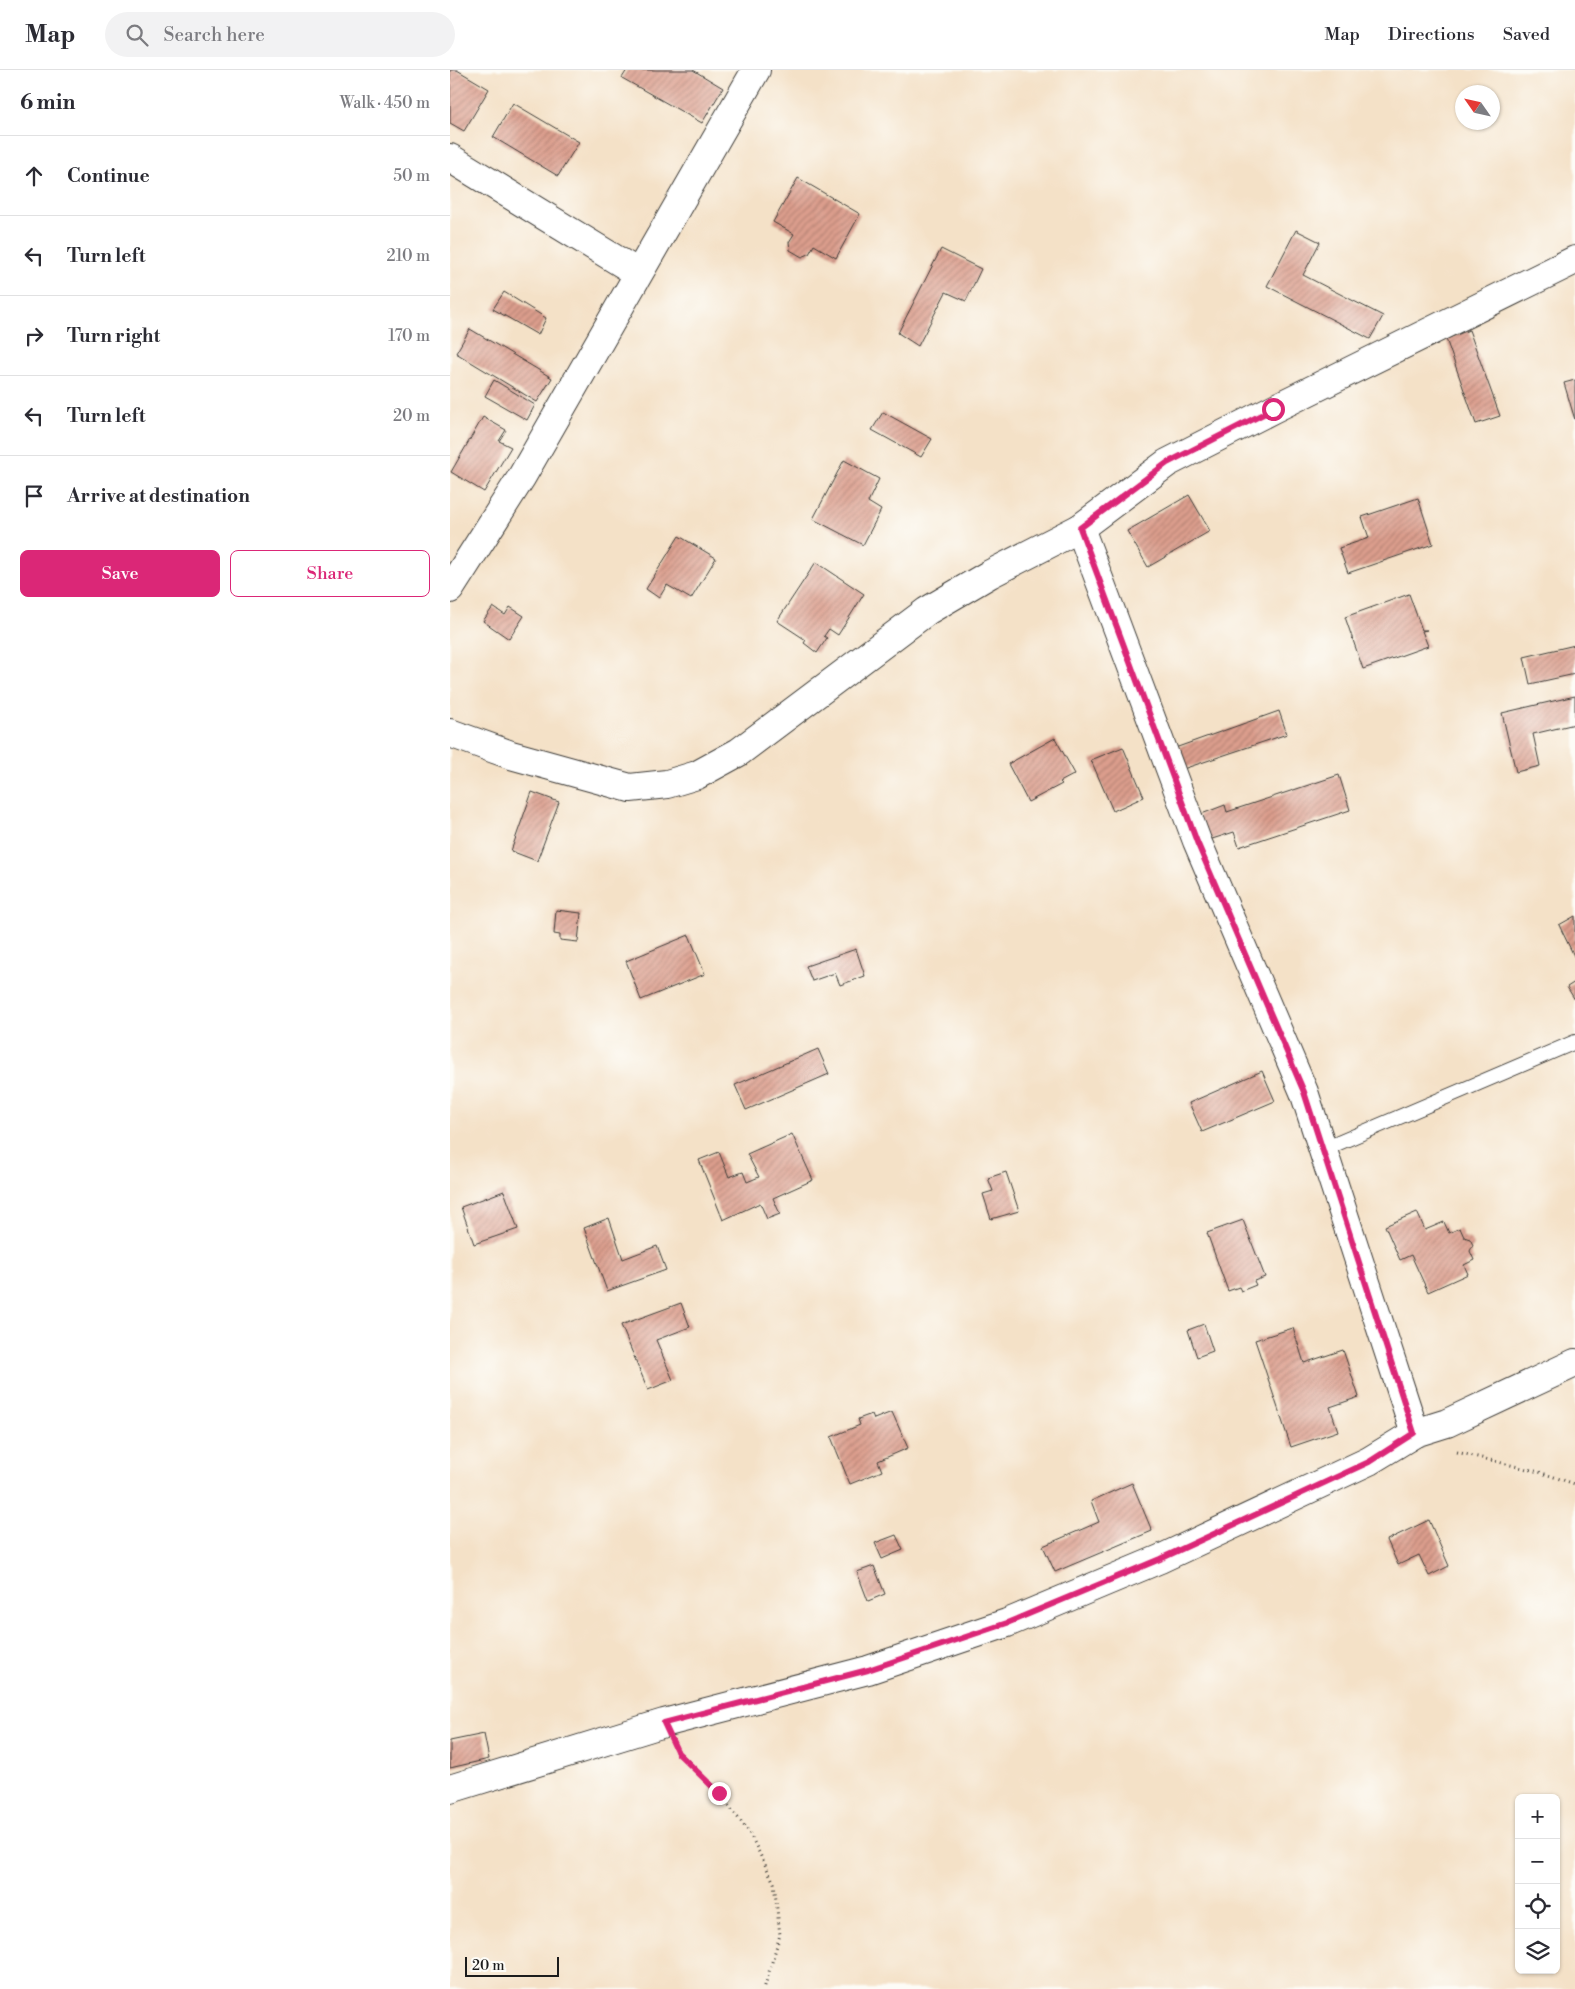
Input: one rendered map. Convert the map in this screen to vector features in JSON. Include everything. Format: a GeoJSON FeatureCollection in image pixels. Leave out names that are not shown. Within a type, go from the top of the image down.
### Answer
{"type":"FeatureCollection","features":[{"type":"Feature","properties":{"kind":"street"},"geometry":{"type":"LineString","coordinates":[[450,589],[521,478],[756,70]]}},
{"type":"Feature","properties":{"kind":"street"},"geometry":{"type":"LineString","coordinates":[[450,158],[638,272]]}},
{"type":"Feature","properties":{"kind":"street"},"geometry":{"type":"LineString","coordinates":[[450,733],[511,754],[630,788],[667,784],[698,775],[739,752],[927,611],[990,574],[1080,528],[1167,463],[1290,400],[1575,260]]}},
{"type":"Feature","properties":{"kind":"street"},"geometry":{"type":"LineString","coordinates":[[1080,528],[1197,842],[1304,1092],[1414,1433]]}},
{"type":"Feature","properties":{"kind":"street"},"geometry":{"type":"LineString","coordinates":[[450,1789],[664,1723],[868,1670],[1007,1623],[1169,1555],[1369,1462],[1414,1433],[1447,1423],[1575,1363]]}},
{"type":"Feature","properties":{"kind":"lane"},"geometry":{"type":"LineString","coordinates":[[1322,1150],[1575,1042]]}},
{"type":"Feature","properties":{"kind":"path"},"geometry":{"type":"LineString","coordinates":[[1414,1433],[1453,1451],[1539,1472],[1575,1484]]}},
{"type":"Feature","properties":{"kind":"path"},"geometry":{"type":"LineString","coordinates":[[664,1723],[678,1753],[719,1793],[749,1832],[774,1883],[780,1935],[764,1989]]}},
{"type":"Feature","properties":{"kind":"building"},"geometry":{"type":"Polygon","coordinates":[[[450,70],[457,70],[489,89],[464,131],[450,123],[450,70]]]}},
{"type":"Feature","properties":{"kind":"building"},"geometry":{"type":"Polygon","coordinates":[[[627,70],[693,70],[723,88],[702,123],[622,78],[627,70]]]}},
{"type":"Feature","properties":{"kind":"building"},"geometry":{"type":"Polygon","coordinates":[[[513,103],[579,142],[558,176],[493,137],[513,103]]]}},
{"type":"Feature","properties":{"kind":"building"},"geometry":{"type":"Polygon","coordinates":[[[798,178],[860,214],[836,258],[814,245],[809,254],[802,257],[790,250],[789,242],[794,234],[773,222],[798,178]]]}},
{"type":"Feature","properties":{"kind":"building"},"geometry":{"type":"Polygon","coordinates":[[[1296,230],[1320,242],[1303,275],[1383,316],[1370,339],[1267,286],[1296,230]]]}},
{"type":"Feature","properties":{"kind":"building"},"geometry":{"type":"Polygon","coordinates":[[[941,249],[981,269],[966,301],[946,292],[918,346],[898,333],[941,249]]]}},
{"type":"Feature","properties":{"kind":"building"},"geometry":{"type":"Polygon","coordinates":[[[504,292],[546,318],[538,335],[493,309],[504,292]]]}},
{"type":"Feature","properties":{"kind":"building"},"geometry":{"type":"Polygon","coordinates":[[[470,329],[552,378],[537,402],[456,353],[470,329]]]}},
{"type":"Feature","properties":{"kind":"building"},"geometry":{"type":"Polygon","coordinates":[[[1469,330],[1500,416],[1476,424],[1446,339],[1469,330]]]}},
{"type":"Feature","properties":{"kind":"building"},"geometry":{"type":"Polygon","coordinates":[[[494,380],[535,405],[527,420],[485,396],[494,380]]]}},
{"type":"Feature","properties":{"kind":"building"},"geometry":{"type":"Polygon","coordinates":[[[1575,380],[1575,420],[1564,383],[1575,380]]]}},
{"type":"Feature","properties":{"kind":"building"},"geometry":{"type":"Polygon","coordinates":[[[883,412],[932,439],[921,457],[872,430],[883,412]]]}},
{"type":"Feature","properties":{"kind":"building"},"geometry":{"type":"Polygon","coordinates":[[[483,417],[506,430],[499,441],[511,447],[484,492],[451,472],[483,417]]]}},
{"type":"Feature","properties":{"kind":"building"},"geometry":{"type":"Polygon","coordinates":[[[844,460],[879,479],[868,502],[881,510],[863,545],[813,519],[844,460]]]}},
{"type":"Feature","properties":{"kind":"building"},"geometry":{"type":"Polygon","coordinates":[[[1189,495],[1210,531],[1148,567],[1127,531],[1189,495]]]}},
{"type":"Feature","properties":{"kind":"building"},"geometry":{"type":"Polygon","coordinates":[[[1418,498],[1433,544],[1348,573],[1339,548],[1369,538],[1362,517],[1418,498]]]}},
{"type":"Feature","properties":{"kind":"building"},"geometry":{"type":"Polygon","coordinates":[[[679,536],[716,558],[691,599],[667,585],[659,598],[646,589],[679,536]]]}},
{"type":"Feature","properties":{"kind":"building"},"geometry":{"type":"Polygon","coordinates":[[[816,562],[864,594],[838,635],[829,629],[824,636],[827,638],[817,653],[804,643],[806,640],[777,621],[816,562]]]}},
{"type":"Feature","properties":{"kind":"building"},"geometry":{"type":"Polygon","coordinates":[[[1409,594],[1422,630],[1427,630],[1422,631],[1428,646],[1363,669],[1345,617],[1409,594]]]}},
{"type":"Feature","properties":{"kind":"building"},"geometry":{"type":"Polygon","coordinates":[[[493,607],[505,615],[510,607],[524,616],[509,639],[483,621],[493,607]]]}},
{"type":"Feature","properties":{"kind":"building"},"geometry":{"type":"Polygon","coordinates":[[[1575,645],[1575,674],[1530,684],[1524,657],[1575,645]]]}},
{"type":"Feature","properties":{"kind":"building"},"geometry":{"type":"Polygon","coordinates":[[[1575,696],[1575,724],[1533,734],[1540,766],[1516,772],[1502,713],[1575,696]]]}},
{"type":"Feature","properties":{"kind":"building"},"geometry":{"type":"Polygon","coordinates":[[[1279,711],[1287,734],[1183,769],[1175,748],[1279,711]]]}},
{"type":"Feature","properties":{"kind":"building"},"geometry":{"type":"Polygon","coordinates":[[[1055,738],[1075,774],[1060,782],[1062,784],[1028,802],[1008,764],[1055,738]]]}},
{"type":"Feature","properties":{"kind":"building"},"geometry":{"type":"Polygon","coordinates":[[[1123,747],[1144,797],[1113,811],[1091,760],[1123,747]]]}},
{"type":"Feature","properties":{"kind":"building"},"geometry":{"type":"Polygon","coordinates":[[[1339,775],[1350,810],[1239,847],[1234,832],[1209,840],[1199,815],[1225,805],[1227,812],[1339,775]]]}},
{"type":"Feature","properties":{"kind":"building"},"geometry":{"type":"Polygon","coordinates":[[[532,792],[559,802],[537,861],[511,851],[532,792]]]}},
{"type":"Feature","properties":{"kind":"building"},"geometry":{"type":"Polygon","coordinates":[[[556,910],[581,913],[578,942],[560,940],[560,935],[554,934],[556,910]]]}},
{"type":"Feature","properties":{"kind":"building"},"geometry":{"type":"Polygon","coordinates":[[[1575,916],[1575,958],[1559,925],[1575,916]]]}},
{"type":"Feature","properties":{"kind":"building"},"geometry":{"type":"Polygon","coordinates":[[[689,935],[705,974],[641,1000],[626,961],[689,935]]]}},
{"type":"Feature","properties":{"kind":"building"},"geometry":{"type":"Polygon","coordinates":[[[856,949],[865,976],[840,985],[835,973],[812,981],[806,966],[856,949]]]}},
{"type":"Feature","properties":{"kind":"building"},"geometry":{"type":"Polygon","coordinates":[[[1575,982],[1575,1000],[1567,987],[1575,982]]]}},
{"type":"Feature","properties":{"kind":"building"},"geometry":{"type":"Polygon","coordinates":[[[818,1049],[829,1074],[746,1110],[735,1085],[818,1049]]]}},
{"type":"Feature","properties":{"kind":"building"},"geometry":{"type":"Polygon","coordinates":[[[1262,1071],[1275,1101],[1202,1132],[1189,1103],[1262,1071]]]}},
{"type":"Feature","properties":{"kind":"building"},"geometry":{"type":"Polygon","coordinates":[[[792,1134],[813,1180],[773,1198],[780,1214],[767,1219],[760,1203],[723,1220],[699,1160],[719,1152],[729,1177],[743,1172],[747,1182],[759,1177],[747,1154],[792,1134]]]}},
{"type":"Feature","properties":{"kind":"building"},"geometry":{"type":"Polygon","coordinates":[[[1006,1172],[1019,1211],[991,1219],[983,1194],[993,1191],[988,1178],[1006,1172]]]}},
{"type":"Feature","properties":{"kind":"building"},"geometry":{"type":"Polygon","coordinates":[[[504,1191],[518,1229],[474,1244],[461,1207],[504,1191]]]}},
{"type":"Feature","properties":{"kind":"building"},"geometry":{"type":"Polygon","coordinates":[[[1417,1212],[1425,1230],[1444,1222],[1449,1233],[1460,1228],[1464,1237],[1470,1239],[1473,1245],[1470,1251],[1474,1260],[1464,1265],[1468,1274],[1428,1292],[1411,1255],[1400,1260],[1385,1226],[1417,1212]]]}},
{"type":"Feature","properties":{"kind":"building"},"geometry":{"type":"Polygon","coordinates":[[[609,1218],[623,1259],[657,1246],[666,1270],[607,1291],[584,1228],[609,1218]]]}},
{"type":"Feature","properties":{"kind":"building"},"geometry":{"type":"Polygon","coordinates":[[[1243,1220],[1265,1277],[1254,1281],[1256,1285],[1241,1291],[1239,1287],[1228,1291],[1207,1233],[1243,1220]]]}},
{"type":"Feature","properties":{"kind":"building"},"geometry":{"type":"Polygon","coordinates":[[[681,1303],[690,1327],[656,1340],[673,1380],[648,1390],[621,1325],[681,1303]]]}},
{"type":"Feature","properties":{"kind":"building"},"geometry":{"type":"Polygon","coordinates":[[[1204,1324],[1213,1351],[1197,1357],[1188,1330],[1204,1324]]]}},
{"type":"Feature","properties":{"kind":"building"},"geometry":{"type":"Polygon","coordinates":[[[1293,1328],[1304,1363],[1343,1350],[1359,1397],[1330,1407],[1338,1431],[1291,1447],[1255,1340],[1293,1328]]]}},
{"type":"Feature","properties":{"kind":"building"},"geometry":{"type":"Polygon","coordinates":[[[892,1412],[908,1448],[878,1461],[882,1471],[850,1484],[831,1437],[860,1425],[858,1419],[872,1414],[874,1419],[892,1412]]]}},
{"type":"Feature","properties":{"kind":"building"},"geometry":{"type":"Polygon","coordinates":[[[1132,1483],[1152,1531],[1055,1572],[1043,1546],[1099,1522],[1091,1501],[1132,1483]]]}},
{"type":"Feature","properties":{"kind":"building"},"geometry":{"type":"Polygon","coordinates":[[[1429,1520],[1449,1566],[1429,1576],[1419,1555],[1398,1565],[1387,1540],[1429,1520]]]}},
{"type":"Feature","properties":{"kind":"building"},"geometry":{"type":"Polygon","coordinates":[[[896,1535],[903,1550],[882,1559],[875,1543],[896,1535]]]}},
{"type":"Feature","properties":{"kind":"building"},"geometry":{"type":"Polygon","coordinates":[[[874,1566],[885,1594],[868,1601],[857,1572],[874,1566]]]}},
{"type":"Feature","properties":{"kind":"building"},"geometry":{"type":"Polygon","coordinates":[[[484,1734],[489,1759],[450,1768],[450,1741],[484,1734]]]}},
{"type":"Feature","properties":{"kind":"route"},"geometry":{"type":"LineString","coordinates":[[719,1793],[678,1753],[664,1723],[868,1670],[1007,1623],[1160,1559],[1369,1462],[1414,1433],[1304,1092],[1197,842],[1080,528],[1167,463],[1273,409]]}}]}
